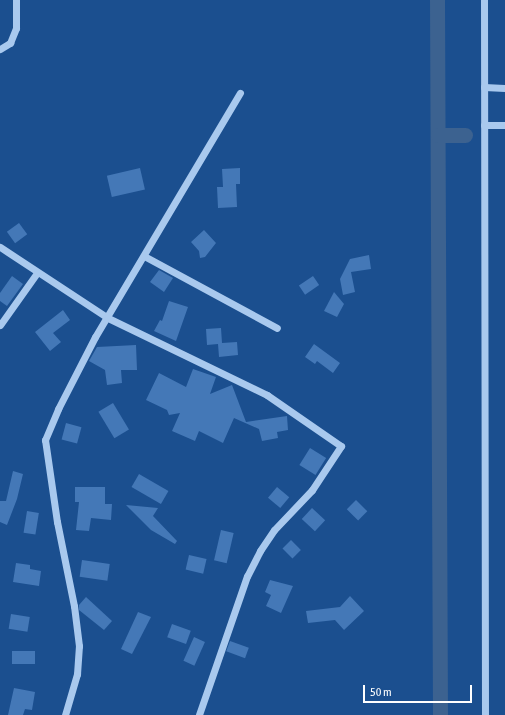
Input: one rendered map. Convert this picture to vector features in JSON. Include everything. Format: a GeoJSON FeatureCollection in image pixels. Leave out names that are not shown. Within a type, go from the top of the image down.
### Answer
{"type":"FeatureCollection","features":[{"type":"Feature","properties":{"kind":"street"},"geometry":{"type":"LineString","coordinates":[[0,49],[10,43],[16,28],[16,0]]}},
{"type":"Feature","properties":{"kind":"street"},"geometry":{"type":"LineString","coordinates":[[484,0],[485,715]]}},
{"type":"Feature","properties":{"kind":"street"},"geometry":{"type":"LineString","coordinates":[[484,87],[505,88]]}},
{"type":"Feature","properties":{"kind":"street"},"geometry":{"type":"LineString","coordinates":[[65,715],[77,674],[79,646],[74,606],[57,522],[46,440],[69,386],[95,337],[108,318],[240,93]]}},
{"type":"Feature","properties":{"kind":"street"},"geometry":{"type":"LineString","coordinates":[[484,125],[505,125]]}},
{"type":"Feature","properties":{"kind":"street"},"geometry":{"type":"LineString","coordinates":[[0,247],[108,318],[268,395],[341,446],[312,490],[274,530],[260,551],[247,576],[199,715]]}},
{"type":"Feature","properties":{"kind":"street"},"geometry":{"type":"LineString","coordinates":[[144,256],[277,328]]}},
{"type":"Feature","properties":{"kind":"street"},"geometry":{"type":"LineString","coordinates":[[0,325],[38,273]]}},
{"type":"Feature","properties":{"kind":"building"},"geometry":{"type":"Polygon","coordinates":[[[140,168],[145,189],[112,197],[107,176],[140,168]]]}},
{"type":"Feature","properties":{"kind":"building"},"geometry":{"type":"Polygon","coordinates":[[[240,168],[240,184],[236,184],[237,207],[218,208],[217,187],[223,187],[222,169],[240,168]]]}},
{"type":"Feature","properties":{"kind":"building"},"geometry":{"type":"Polygon","coordinates":[[[19,223],[27,234],[15,243],[7,232],[19,223]]]}},
{"type":"Feature","properties":{"kind":"building"},"geometry":{"type":"Polygon","coordinates":[[[204,230],[216,243],[205,257],[200,258],[199,251],[191,242],[204,230]]]}},
{"type":"Feature","properties":{"kind":"building"},"geometry":{"type":"Polygon","coordinates":[[[369,255],[371,269],[351,272],[355,292],[343,295],[340,279],[350,259],[369,255]]]}},
{"type":"Feature","properties":{"kind":"building"},"geometry":{"type":"Polygon","coordinates":[[[159,270],[173,278],[164,292],[150,282],[159,270]]]}},
{"type":"Feature","properties":{"kind":"building"},"geometry":{"type":"Polygon","coordinates":[[[12,276],[23,284],[7,306],[0,301],[0,293],[12,276]]]}},
{"type":"Feature","properties":{"kind":"building"},"geometry":{"type":"Polygon","coordinates":[[[313,276],[319,285],[305,295],[299,286],[313,276]]]}},
{"type":"Feature","properties":{"kind":"building"},"geometry":{"type":"Polygon","coordinates":[[[334,292],[344,304],[337,317],[324,311],[334,292]]]}},
{"type":"Feature","properties":{"kind":"building"},"geometry":{"type":"Polygon","coordinates":[[[169,301],[188,307],[176,341],[154,331],[160,320],[162,321],[169,301]]]}},
{"type":"Feature","properties":{"kind":"building"},"geometry":{"type":"Polygon","coordinates":[[[63,310],[70,320],[53,333],[61,342],[50,351],[35,332],[63,310]]]}},
{"type":"Feature","properties":{"kind":"building"},"geometry":{"type":"Polygon","coordinates":[[[221,328],[222,343],[237,342],[238,355],[219,357],[218,344],[207,345],[206,329],[221,328]]]}},
{"type":"Feature","properties":{"kind":"building"},"geometry":{"type":"Polygon","coordinates":[[[314,344],[340,363],[333,373],[317,361],[315,364],[305,357],[314,344]]]}},
{"type":"Feature","properties":{"kind":"building"},"geometry":{"type":"Polygon","coordinates":[[[136,345],[137,370],[121,370],[122,383],[107,385],[105,370],[89,361],[97,347],[136,345]]]}},
{"type":"Feature","properties":{"kind":"building"},"geometry":{"type":"Polygon","coordinates":[[[193,369],[216,377],[210,394],[232,385],[246,422],[287,416],[288,430],[277,432],[278,438],[262,441],[259,429],[234,418],[223,443],[199,431],[195,441],[172,431],[180,413],[169,415],[167,410],[146,400],[159,373],[186,387],[193,369]]]}},
{"type":"Feature","properties":{"kind":"building"},"geometry":{"type":"Polygon","coordinates":[[[113,403],[129,430],[114,438],[98,412],[113,403]]]}},
{"type":"Feature","properties":{"kind":"building"},"geometry":{"type":"Polygon","coordinates":[[[66,423],[81,427],[77,444],[62,439],[66,423]]]}},
{"type":"Feature","properties":{"kind":"building"},"geometry":{"type":"Polygon","coordinates":[[[310,448],[326,458],[316,475],[299,465],[310,448]]]}},
{"type":"Feature","properties":{"kind":"building"},"geometry":{"type":"Polygon","coordinates":[[[13,471],[23,474],[17,499],[7,525],[0,522],[0,501],[6,501],[13,471]]]}},
{"type":"Feature","properties":{"kind":"building"},"geometry":{"type":"Polygon","coordinates":[[[139,474],[168,491],[161,504],[132,487],[139,474]]]}},
{"type":"Feature","properties":{"kind":"building"},"geometry":{"type":"Polygon","coordinates":[[[75,487],[105,487],[105,504],[112,504],[111,520],[91,518],[89,531],[76,530],[79,502],[75,502],[75,487]]]}},
{"type":"Feature","properties":{"kind":"building"},"geometry":{"type":"Polygon","coordinates":[[[277,487],[289,497],[280,508],[268,498],[277,487]]]}},
{"type":"Feature","properties":{"kind":"building"},"geometry":{"type":"Polygon","coordinates":[[[356,500],[367,511],[358,521],[347,509],[356,500]]]}},
{"type":"Feature","properties":{"kind":"building"},"geometry":{"type":"Polygon","coordinates":[[[126,505],[158,508],[153,516],[177,541],[175,544],[151,530],[126,505]]]}},
{"type":"Feature","properties":{"kind":"building"},"geometry":{"type":"Polygon","coordinates":[[[312,508],[325,520],[315,531],[302,519],[312,508]]]}},
{"type":"Feature","properties":{"kind":"building"},"geometry":{"type":"Polygon","coordinates":[[[27,511],[39,513],[35,535],[24,533],[27,511]]]}},
{"type":"Feature","properties":{"kind":"building"},"geometry":{"type":"Polygon","coordinates":[[[221,530],[234,533],[227,563],[214,560],[221,530]]]}},
{"type":"Feature","properties":{"kind":"building"},"geometry":{"type":"Polygon","coordinates":[[[291,540],[301,550],[292,558],[283,548],[291,540]]]}},
{"type":"Feature","properties":{"kind":"building"},"geometry":{"type":"Polygon","coordinates":[[[189,555],[207,559],[203,574],[186,570],[189,555]]]}},
{"type":"Feature","properties":{"kind":"building"},"geometry":{"type":"Polygon","coordinates":[[[82,560],[110,564],[107,581],[80,577],[82,560]]]}},
{"type":"Feature","properties":{"kind":"building"},"geometry":{"type":"Polygon","coordinates":[[[16,563],[30,565],[30,569],[41,571],[39,586],[13,582],[16,563]]]}},
{"type":"Feature","properties":{"kind":"building"},"geometry":{"type":"Polygon","coordinates":[[[270,580],[293,586],[281,613],[266,606],[271,595],[265,592],[270,580]]]}},
{"type":"Feature","properties":{"kind":"building"},"geometry":{"type":"Polygon","coordinates":[[[350,596],[364,611],[344,630],[335,620],[308,623],[306,611],[340,607],[350,596]]]}},
{"type":"Feature","properties":{"kind":"building"},"geometry":{"type":"Polygon","coordinates":[[[86,597],[112,621],[104,630],[79,610],[79,605],[86,597]]]}},
{"type":"Feature","properties":{"kind":"building"},"geometry":{"type":"Polygon","coordinates":[[[138,612],[151,617],[132,654],[121,649],[138,612]]]}},
{"type":"Feature","properties":{"kind":"building"},"geometry":{"type":"Polygon","coordinates":[[[11,614],[30,617],[27,632],[9,629],[11,614]]]}},
{"type":"Feature","properties":{"kind":"building"},"geometry":{"type":"Polygon","coordinates":[[[172,624],[191,631],[186,644],[167,637],[172,624]]]}},
{"type":"Feature","properties":{"kind":"building"},"geometry":{"type":"Polygon","coordinates":[[[194,637],[205,642],[194,666],[183,661],[194,637]]]}},
{"type":"Feature","properties":{"kind":"building"},"geometry":{"type":"Polygon","coordinates":[[[230,641],[249,648],[245,658],[226,651],[230,641]]]}},
{"type":"Feature","properties":{"kind":"building"},"geometry":{"type":"Polygon","coordinates":[[[12,651],[35,651],[35,664],[12,664],[12,651]]]}},
{"type":"Feature","properties":{"kind":"building"},"geometry":{"type":"Polygon","coordinates":[[[14,688],[35,692],[32,710],[25,709],[23,715],[8,715],[14,688]]]}},
{"type":"Feature","properties":{"kind":"waterway"},"geometry":{"type":"LineString","coordinates":[[437,0],[440,715]]}},
{"type":"Feature","properties":{"kind":"waterway"},"geometry":{"type":"LineString","coordinates":[[438,135],[465,135]]}}]}
